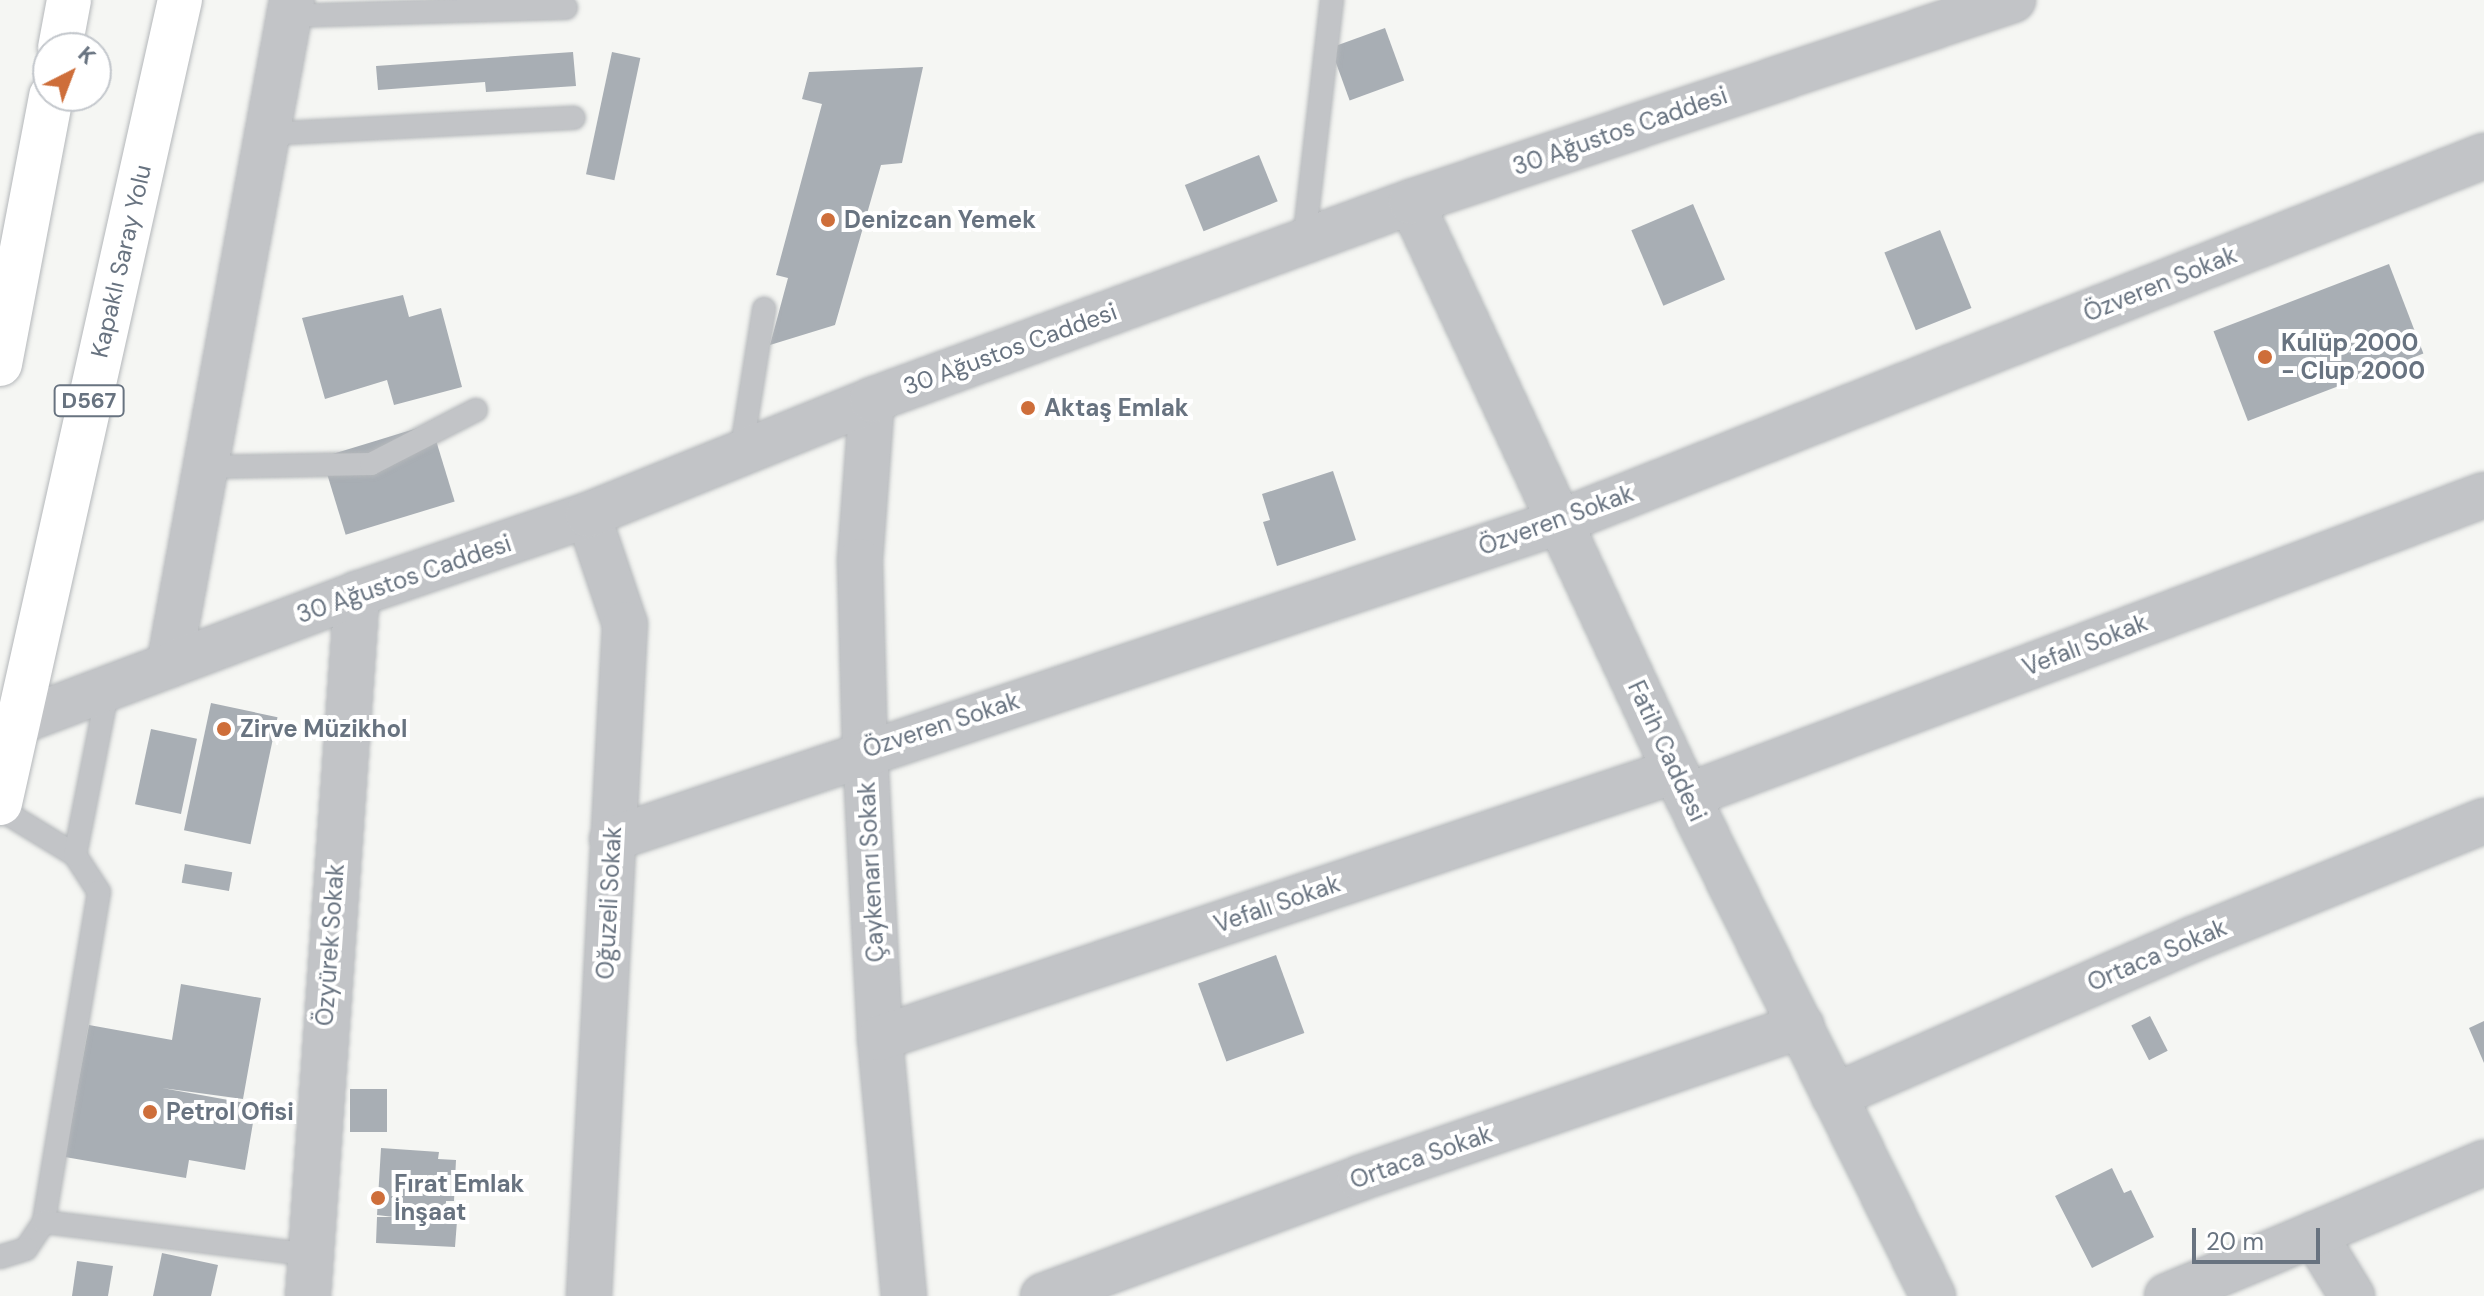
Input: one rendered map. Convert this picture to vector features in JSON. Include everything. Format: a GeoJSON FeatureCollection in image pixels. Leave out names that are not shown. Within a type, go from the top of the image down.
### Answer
{"type":"FeatureCollection","features":[{"type":"Feature","properties":{"kind":"highway"},"geometry":{"type":"LineString","coordinates":[[63,32],[69,0]]}},
{"type":"Feature","properties":{"kind":"highway","name":"Kapaklı Saray Yolu"},"geometry":{"type":"LineString","coordinates":[[0,803],[180,0]]}},
{"type":"Feature","properties":{"kind":"highway"},"geometry":{"type":"LineString","coordinates":[[0,364],[48,112]]}},
{"type":"Feature","properties":{"kind":"street","name":"30 Ağustos Caddesi"},"geometry":{"type":"LineString","coordinates":[[16,723],[357,594],[588,515],[872,400],[1411,202],[2001,2]]}},
{"type":"Feature","properties":{"kind":"street"},"geometry":{"type":"LineString","coordinates":[[169,665],[290,8]]}},
{"type":"Feature","properties":{"kind":"street","name":"Özveren Sokak"},"geometry":{"type":"LineString","coordinates":[[612,839],[865,750],[1562,521],[2484,156]]}},
{"type":"Feature","properties":{"kind":"street","name":"Fatih Caddesi"},"geometry":{"type":"LineString","coordinates":[[1411,202],[1562,521],[1681,783],[1933,1296]]}},
{"type":"Feature","properties":{"kind":"street","name":"Çaykenarı Sokak"},"geometry":{"type":"LineString","coordinates":[[872,400],[860,561],[865,750],[880,1038],[904,1296]]}},
{"type":"Feature","properties":{"kind":"street","name":"Vefalı Sokak"},"geometry":{"type":"LineString","coordinates":[[880,1038],[1681,783],[2484,495]]}},
{"type":"Feature","properties":{"kind":"street","name":"Oğuzeli Sokak"},"geometry":{"type":"LineString","coordinates":[[588,515],[625,624],[589,1296]]}},
{"type":"Feature","properties":{"kind":"street","name":"Özyürek Sokak"},"geometry":{"type":"LineString","coordinates":[[309,1276],[357,594]]}},
{"type":"Feature","properties":{"kind":"street","name":"Ortaca Sokak"},"geometry":{"type":"LineString","coordinates":[[1834,1096],[2193,939],[2484,821]]}},
{"type":"Feature","properties":{"kind":"street","name":"Ortaca Sokak"},"geometry":{"type":"LineString","coordinates":[[1043,1296],[1360,1178],[1802,1026]]}},
{"type":"Feature","properties":{"kind":"street"},"geometry":{"type":"LineString","coordinates":[[2167,1296],[2484,1163]]}},
{"type":"Feature","properties":{"kind":"street"},"geometry":{"type":"LineString","coordinates":[[2314,1234],[2352,1296]]}},
{"type":"Feature","properties":{"kind":"lane"},"geometry":{"type":"LineString","coordinates":[[1304,241],[1332,0]]}},
{"type":"Feature","properties":{"kind":"lane"},"geometry":{"type":"LineString","coordinates":[[290,8],[566,8]]}},
{"type":"Feature","properties":{"kind":"lane"},"geometry":{"type":"LineString","coordinates":[[267,134],[574,118]]}},
{"type":"Feature","properties":{"kind":"lane"},"geometry":{"type":"LineString","coordinates":[[741,453],[764,309]]}},
{"type":"Feature","properties":{"kind":"lane"},"geometry":{"type":"LineString","coordinates":[[206,467],[371,464],[476,410]]}},
{"type":"Feature","properties":{"kind":"lane"},"geometry":{"type":"LineString","coordinates":[[75,855],[108,689]]}},
{"type":"Feature","properties":{"kind":"lane"},"geometry":{"type":"LineString","coordinates":[[0,809],[75,855],[99,892],[44,1222],[26,1249],[0,1257]]}},
{"type":"Feature","properties":{"kind":"lane"},"geometry":{"type":"LineString","coordinates":[[44,1222],[309,1276]]}},
{"type":"Feature","properties":{"kind":"building"},"geometry":{"type":"Polygon","coordinates":[[[1385,28],[1404,81],[1350,100],[1330,48],[1385,28]]]}},
{"type":"Feature","properties":{"kind":"building"},"geometry":{"type":"Polygon","coordinates":[[[573,52],[576,86],[486,92],[485,82],[378,90],[376,66],[573,52]]]}},
{"type":"Feature","properties":{"kind":"building"},"geometry":{"type":"Polygon","coordinates":[[[612,52],[640,58],[614,180],[586,174],[612,52]]]}},
{"type":"Feature","properties":{"kind":"building","name":"Denizcan Yemek"},"geometry":{"type":"Polygon","coordinates":[[[923,67],[902,163],[881,165],[835,325],[770,345],[788,278],[776,275],[822,104],[802,99],[809,72],[923,67]]]}},
{"type":"Feature","properties":{"kind":"building"},"geometry":{"type":"Polygon","coordinates":[[[1259,155],[1278,201],[1204,231],[1185,185],[1259,155]]]}},
{"type":"Feature","properties":{"kind":"building"},"geometry":{"type":"Polygon","coordinates":[[[1693,204],[1725,279],[1663,306],[1631,230],[1693,204]]]}},
{"type":"Feature","properties":{"kind":"building"},"geometry":{"type":"Polygon","coordinates":[[[1940,230],[1971,308],[1916,330],[1884,252],[1940,230]]]}},
{"type":"Feature","properties":{"kind":"building"},"geometry":{"type":"Polygon","coordinates":[[[2389,264],[2423,354],[2248,421],[2213,331],[2389,264]]]}},
{"type":"Feature","properties":{"kind":"building"},"geometry":{"type":"Polygon","coordinates":[[[403,295],[409,317],[441,308],[462,387],[394,405],[387,380],[325,399],[302,318],[403,295]]]}},
{"type":"Feature","properties":{"kind":"building"},"geometry":{"type":"Polygon","coordinates":[[[431,424],[455,501],[346,535],[322,457],[431,424]]]}},
{"type":"Feature","properties":{"kind":"building"},"geometry":{"type":"Polygon","coordinates":[[[1333,471],[1356,540],[1277,566],[1263,522],[1270,520],[1262,494],[1333,471]]]}},
{"type":"Feature","properties":{"kind":"building"},"geometry":{"type":"Polygon","coordinates":[[[211,703],[278,717],[250,844],[184,830],[211,703]]]}},
{"type":"Feature","properties":{"kind":"building"},"geometry":{"type":"Polygon","coordinates":[[[151,729],[197,739],[181,814],[135,804],[151,729]]]}},
{"type":"Feature","properties":{"kind":"building"},"geometry":{"type":"Polygon","coordinates":[[[185,864],[232,872],[229,891],[182,883],[185,864]]]}},
{"type":"Feature","properties":{"kind":"building"},"geometry":{"type":"Polygon","coordinates":[[[1276,955],[1304,1033],[1226,1061],[1198,983],[1276,955]]]}},
{"type":"Feature","properties":{"kind":"building"},"geometry":{"type":"Polygon","coordinates":[[[181,984],[261,998],[243,1099],[162,1088],[256,1105],[245,1170],[189,1160],[186,1178],[65,1157],[89,1025],[172,1040],[181,984]]]}},
{"type":"Feature","properties":{"kind":"building"},"geometry":{"type":"Polygon","coordinates":[[[2150,1016],[2168,1051],[2149,1060],[2131,1026],[2150,1016]]]}},
{"type":"Feature","properties":{"kind":"building"},"geometry":{"type":"Polygon","coordinates":[[[2484,1021],[2484,1063],[2469,1028],[2484,1021]]]}},
{"type":"Feature","properties":{"kind":"building"},"geometry":{"type":"Polygon","coordinates":[[[350,1089],[387,1089],[387,1132],[350,1132],[350,1089]]]}},
{"type":"Feature","properties":{"kind":"building"},"geometry":{"type":"Polygon","coordinates":[[[381,1148],[439,1152],[438,1159],[456,1160],[454,1201],[446,1201],[445,1221],[457,1221],[455,1247],[376,1243],[377,1217],[394,1217],[377,1215],[381,1148]]]}},
{"type":"Feature","properties":{"kind":"building"},"geometry":{"type":"Polygon","coordinates":[[[2112,1168],[2124,1193],[2131,1190],[2154,1237],[2092,1268],[2055,1196],[2112,1168]]]}},
{"type":"Feature","properties":{"kind":"building"},"geometry":{"type":"Polygon","coordinates":[[[162,1253],[218,1265],[211,1296],[153,1296],[162,1253]]]}},
{"type":"Feature","properties":{"kind":"building"},"geometry":{"type":"Polygon","coordinates":[[[77,1261],[113,1266],[108,1296],[72,1296],[77,1261]]]}},
{"type":"Feature","properties":{"kind":"place","name":"Denizcan Yemek"},"geometry":{"type":"Point","coordinates":[828,220]}},
{"type":"Feature","properties":{"kind":"place","name":"Kulüp 2000 - Clup 2000"},"geometry":{"type":"Point","coordinates":[2265,357]}},
{"type":"Feature","properties":{"kind":"place","name":"Aktaş Emlak"},"geometry":{"type":"Point","coordinates":[1028,408]}},
{"type":"Feature","properties":{"kind":"place","name":"Zirve Müzikhol"},"geometry":{"type":"Point","coordinates":[224,729]}},
{"type":"Feature","properties":{"kind":"place","name":"Petrol Ofisi"},"geometry":{"type":"Point","coordinates":[150,1112]}},
{"type":"Feature","properties":{"kind":"place","name":"Fırat Emlak İnşaat"},"geometry":{"type":"Point","coordinates":[378,1198]}}]}
